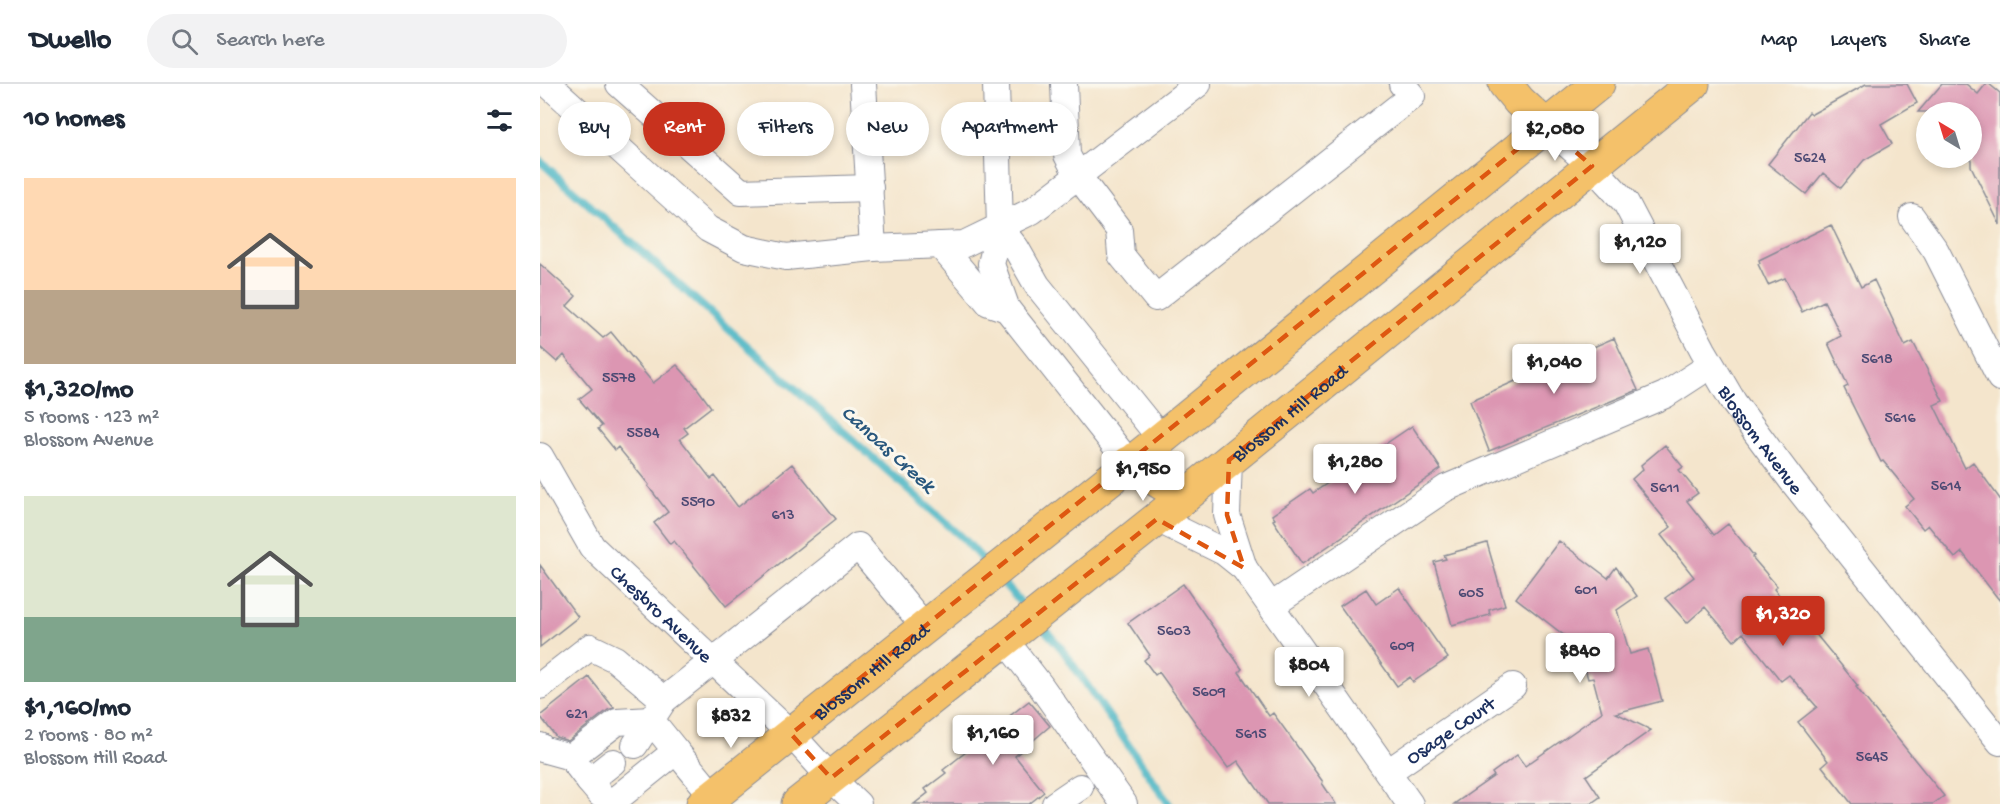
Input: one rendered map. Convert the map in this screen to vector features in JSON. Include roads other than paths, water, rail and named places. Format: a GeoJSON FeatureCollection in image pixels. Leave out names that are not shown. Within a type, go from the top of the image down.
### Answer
{"type":"FeatureCollection","features":[{"type":"Feature","properties":{"kind":"main road"},"geometry":{"type":"LineString","coordinates":[[1505,84],[1519,101],[1546,126]]}},
{"type":"Feature","properties":{"kind":"main road","name":"Blossom Hill Road"},"geometry":{"type":"LineString","coordinates":[[708,800],[1161,439],[1598,84]]}},
{"type":"Feature","properties":{"kind":"main road","name":"Blossom Hill Road"},"geometry":{"type":"LineString","coordinates":[[798,804],[1157,519],[1693,84]]}},
{"type":"Feature","properties":{"kind":"main road"},"geometry":{"type":"LineString","coordinates":[[1161,439],[1184,497]]}},
{"type":"Feature","properties":{"kind":"main road"},"geometry":{"type":"LineString","coordinates":[[1129,464],[1184,497]]}},
{"type":"Feature","properties":{"kind":"street"},"geometry":{"type":"LineString","coordinates":[[548,84],[708,229],[744,248],[786,256],[964,244],[1032,211],[1198,84]]}},
{"type":"Feature","properties":{"kind":"street"},"geometry":{"type":"LineString","coordinates":[[619,84],[741,192],[870,188]]}},
{"type":"Feature","properties":{"kind":"street"},"geometry":{"type":"LineString","coordinates":[[863,84],[873,249]]}},
{"type":"Feature","properties":{"kind":"street"},"geometry":{"type":"LineString","coordinates":[[996,84],[1000,228],[991,264],[1007,309],[1129,464]]}},
{"type":"Feature","properties":{"kind":"street"},"geometry":{"type":"LineString","coordinates":[[1064,84],[1067,155],[1078,176],[1119,230],[1121,255],[1156,298],[1412,96],[1402,84]]}},
{"type":"Feature","properties":{"kind":"street","name":"Blossom Avenue"},"geometry":{"type":"LineString","coordinates":[[1546,126],[1592,166],[1626,203],[1711,365],[1756,435],[2000,742]]}},
{"type":"Feature","properties":{"kind":"street"},"geometry":{"type":"LineString","coordinates":[[1912,217],[1936,251],[2000,378]]}},
{"type":"Feature","properties":{"kind":"street"},"geometry":{"type":"LineString","coordinates":[[1000,228],[1016,248],[1037,285],[1161,439]]}},
{"type":"Feature","properties":{"kind":"street"},"geometry":{"type":"LineString","coordinates":[[940,245],[989,303],[1007,309]]}},
{"type":"Feature","properties":{"kind":"street"},"geometry":{"type":"LineString","coordinates":[[1271,606],[1446,488],[1665,395],[1711,365]]}},
{"type":"Feature","properties":{"kind":"street","name":"Chesbro Avenue"},"geometry":{"type":"LineString","coordinates":[[540,456],[592,547],[791,734],[858,804]]}},
{"type":"Feature","properties":{"kind":"street"},"geometry":{"type":"LineString","coordinates":[[1229,460],[1227,515],[1244,568]]}},
{"type":"Feature","properties":{"kind":"street"},"geometry":{"type":"LineString","coordinates":[[1157,519],[1224,552],[1244,568],[1410,804]]}},
{"type":"Feature","properties":{"kind":"street"},"geometry":{"type":"LineString","coordinates":[[635,745],[657,710],[714,661],[858,546],[925,627]]}},
{"type":"Feature","properties":{"kind":"street"},"geometry":{"type":"LineString","coordinates":[[1008,638],[1124,804]]}},
{"type":"Feature","properties":{"kind":"street"},"geometry":{"type":"LineString","coordinates":[[540,686],[590,647],[615,659],[657,710],[676,751],[708,800]]}},
{"type":"Feature","properties":{"kind":"street","name":"Osage Court"},"geometry":{"type":"LineString","coordinates":[[1388,772],[1513,686]]}},
{"type":"Feature","properties":{"kind":"street"},"geometry":{"type":"LineString","coordinates":[[571,758],[617,722],[657,710]]}},
{"type":"Feature","properties":{"kind":"street"},"geometry":{"type":"LineString","coordinates":[[540,746],[542,749],[571,758],[609,804],[676,751]]}},
{"type":"Feature","properties":{"kind":"street"},"geometry":{"type":"LineString","coordinates":[[589,781],[614,762]]}},
{"type":"Feature","properties":{"kind":"street"},"geometry":{"type":"LineString","coordinates":[[1055,804],[1080,787]]}},
{"type":"Feature","properties":{"kind":"waterway","name":"Canoas Creek"},"geometry":{"type":"LineString","coordinates":[[540,161],[964,539],[989,567]]}},
{"type":"Feature","properties":{"kind":"waterway","name":"Canoas Creek"},"geometry":{"type":"LineString","coordinates":[[999,578],[1029,612]]}},
{"type":"Feature","properties":{"kind":"waterway","name":"Canoas Creek"},"geometry":{"type":"LineString","coordinates":[[1039,623],[1062,649],[1169,804]]}}]}
